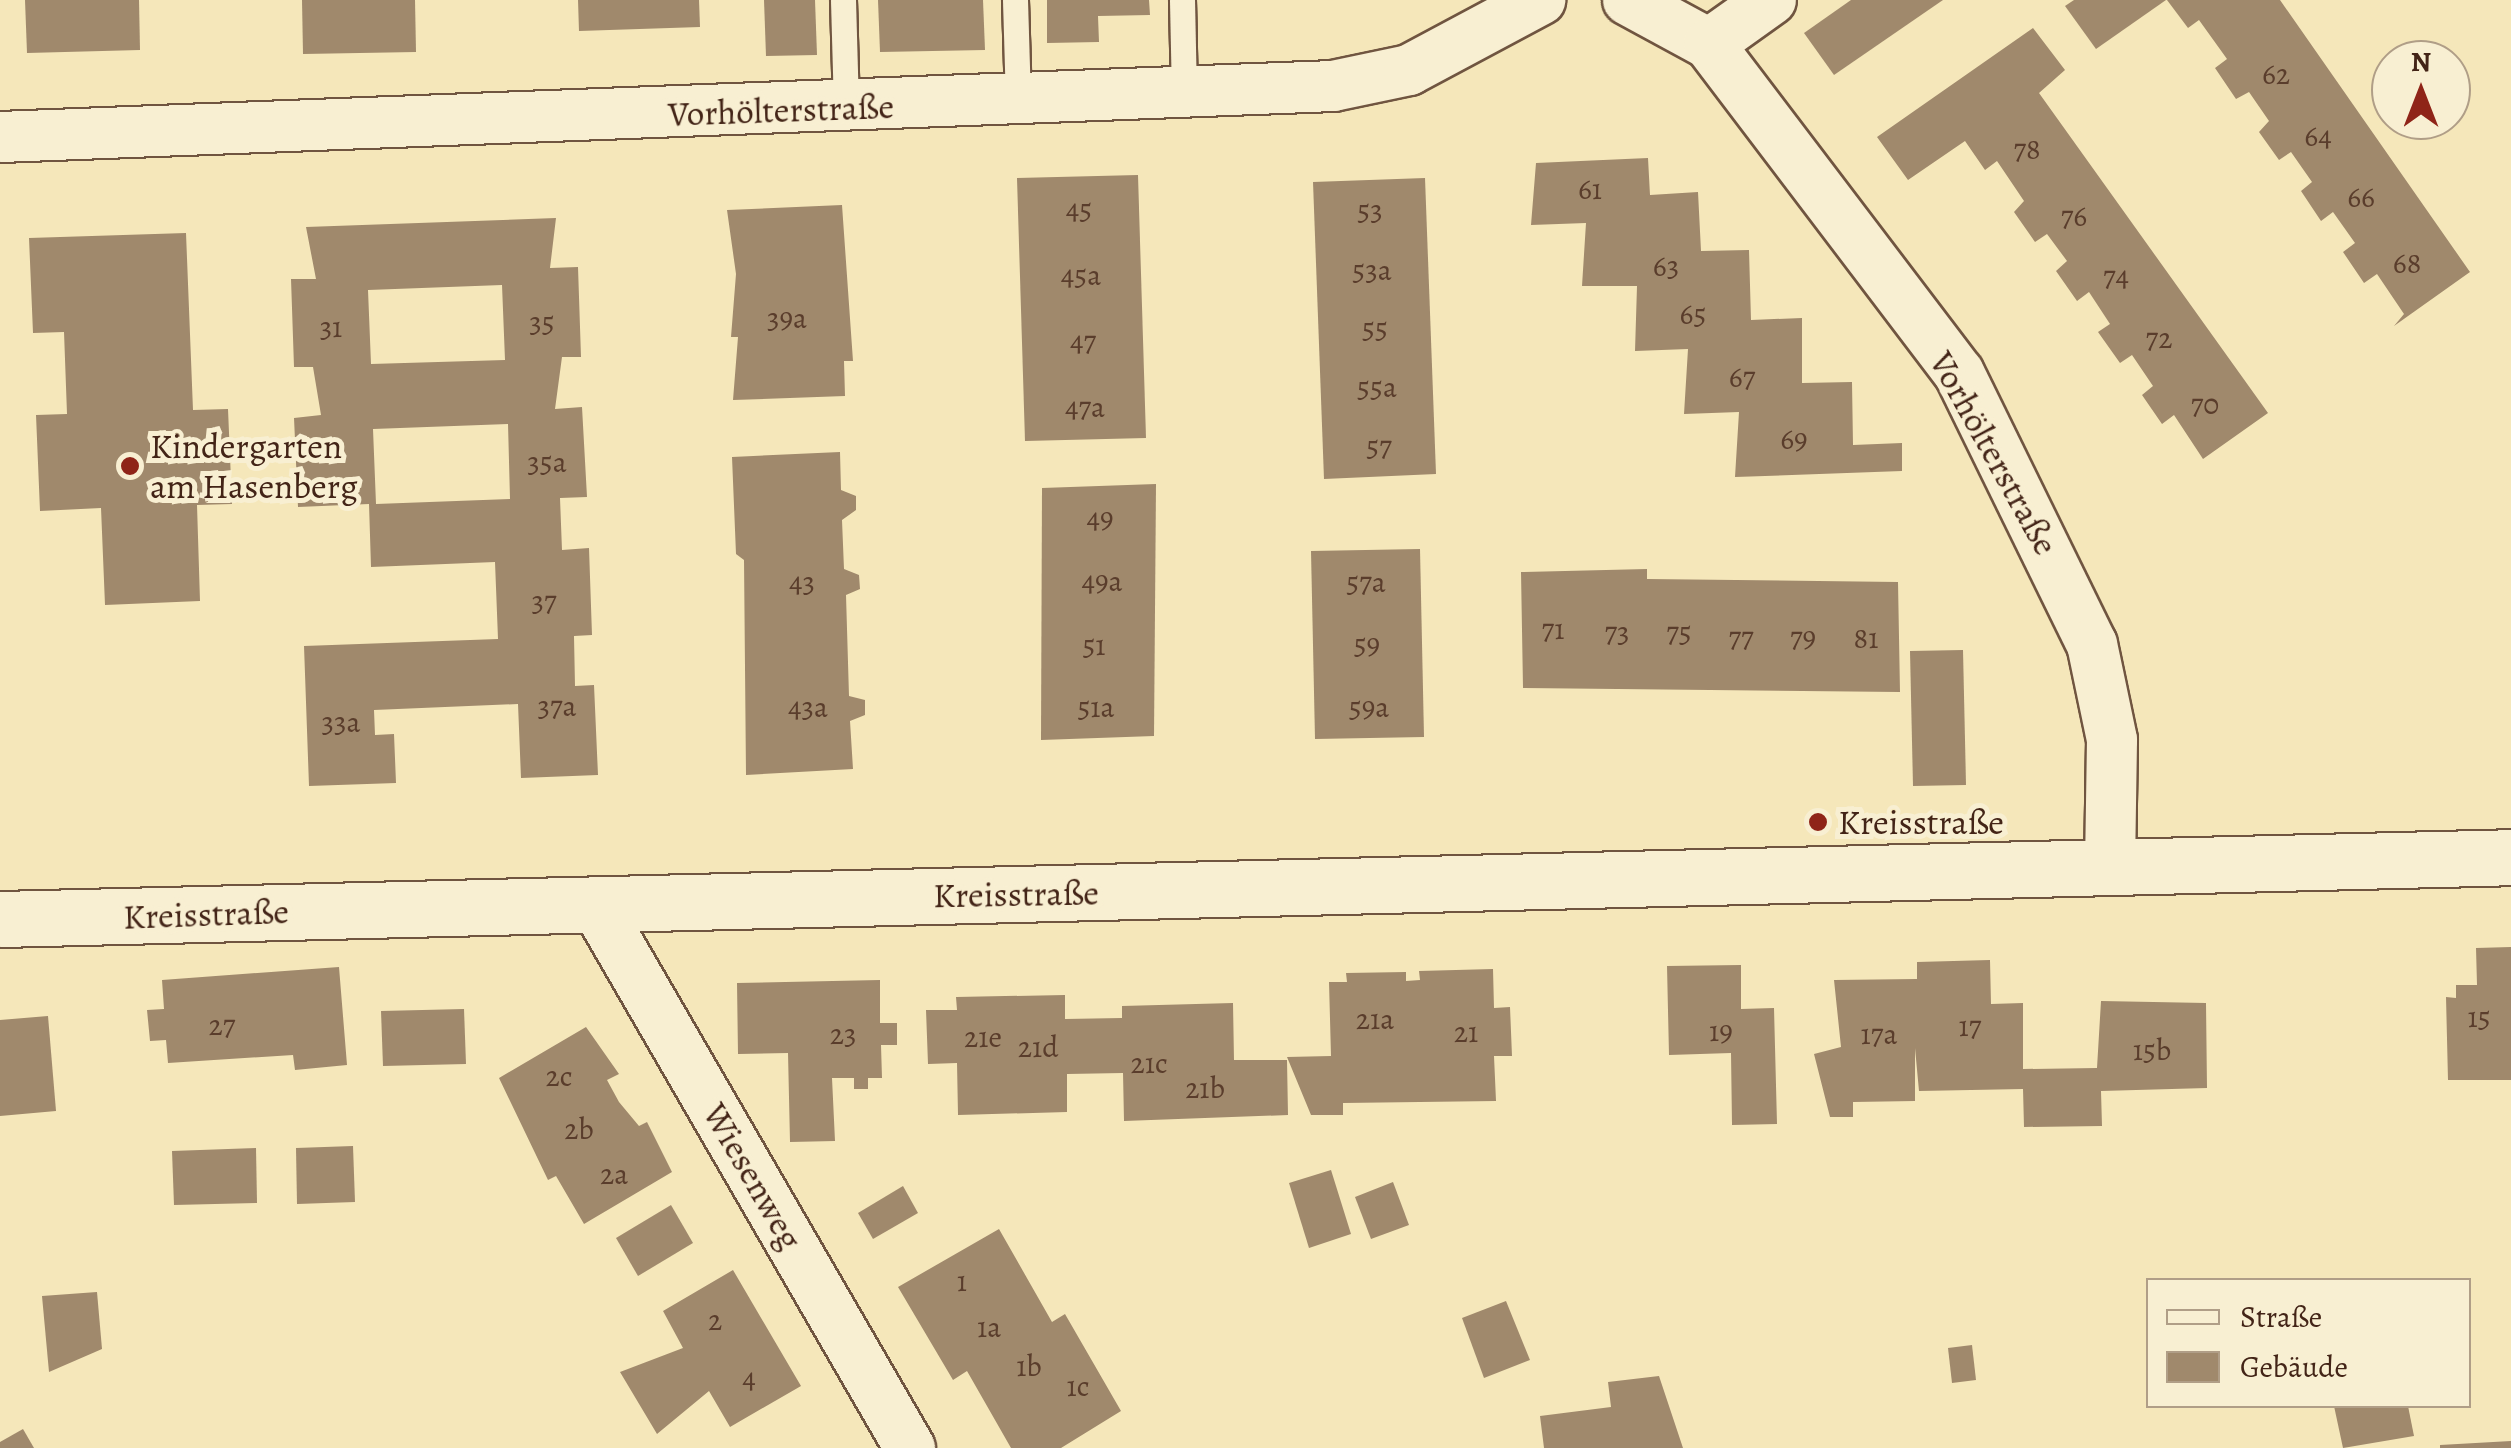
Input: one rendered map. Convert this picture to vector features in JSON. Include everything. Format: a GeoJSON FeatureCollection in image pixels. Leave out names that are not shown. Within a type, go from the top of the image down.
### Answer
{"type":"FeatureCollection","features":[{"type":"Feature","properties":{"kind":"main road","name":"Kreisstraße"},"geometry":{"type":"LineString","coordinates":[[0,920],[2511,857]]}},
{"type":"Feature","properties":{"kind":"street","name":"Vorhölterstraße"},"geometry":{"type":"LineString","coordinates":[[0,137],[1184,96],[1333,86],[1410,70],[1540,0]]}},
{"type":"Feature","properties":{"kind":"street","name":"Vorhölterstraße"},"geometry":{"type":"LineString","coordinates":[[1628,0],[1710,44],[1958,373],[2028,500],[2092,644],[2112,740],[2110,866]]}},
{"type":"Feature","properties":{"kind":"street"},"geometry":{"type":"LineString","coordinates":[[1710,44],[1771,0]]}},
{"type":"Feature","properties":{"kind":"street","name":"Wiesenweg"},"geometry":{"type":"LineString","coordinates":[[595,904],[910,1448]]}},
{"type":"Feature","properties":{"kind":"lane"},"geometry":{"type":"LineString","coordinates":[[843,0],[846,108]]}},
{"type":"Feature","properties":{"kind":"lane"},"geometry":{"type":"LineString","coordinates":[[1015,0],[1018,102]]}},
{"type":"Feature","properties":{"kind":"lane"},"geometry":{"type":"LineString","coordinates":[[1182,0],[1184,96]]}},
{"type":"Feature","properties":{"kind":"building"},"geometry":{"type":"Polygon","coordinates":[[[25,0],[139,0],[140,50],[27,53],[25,0]]]}},
{"type":"Feature","properties":{"kind":"building"},"geometry":{"type":"Polygon","coordinates":[[[302,0],[415,0],[416,52],[303,54],[302,0]]]}},
{"type":"Feature","properties":{"kind":"building"},"geometry":{"type":"Polygon","coordinates":[[[578,0],[699,0],[700,27],[579,31],[578,0]]]}},
{"type":"Feature","properties":{"kind":"building"},"geometry":{"type":"Polygon","coordinates":[[[764,0],[815,0],[817,55],[766,56],[764,0]]]}},
{"type":"Feature","properties":{"kind":"building"},"geometry":{"type":"Polygon","coordinates":[[[878,0],[983,0],[985,50],[880,52],[878,0]]]}},
{"type":"Feature","properties":{"kind":"building"},"geometry":{"type":"Polygon","coordinates":[[[1047,0],[1149,0],[1150,15],[1098,16],[1099,42],[1047,43],[1047,0]]]}},
{"type":"Feature","properties":{"kind":"building"},"geometry":{"type":"Polygon","coordinates":[[[1851,0],[1943,0],[1834,75],[1804,33],[1851,0]]]}},
{"type":"Feature","properties":{"kind":"building"},"geometry":{"type":"Polygon","coordinates":[[[2074,0],[2166,0],[2096,49],[2065,6],[2074,0]]]}},
{"type":"Feature","properties":{"kind":"building"},"geometry":{"type":"Polygon","coordinates":[[[2167,0],[2280,0],[2371,130],[2371,140],[2378,140],[2470,272],[2394,326],[2404,314],[2377,274],[2364,283],[2343,252],[2355,243],[2333,212],[2321,221],[2301,191],[2312,182],[2291,152],[2279,160],[2259,132],[2269,121],[2249,92],[2236,99],[2215,68],[2227,59],[2199,20],[2188,28],[2167,0]]]}},
{"type":"Feature","properties":{"kind":"building"},"geometry":{"type":"Polygon","coordinates":[[[2033,28],[2065,70],[2039,93],[2268,413],[2203,459],[2174,415],[2162,424],[2142,395],[2153,386],[2132,355],[2120,363],[2098,332],[2110,324],[2089,292],[2077,301],[2056,271],[2067,261],[2047,234],[2035,242],[2014,212],[2024,201],[1997,161],[1985,170],[1965,141],[1908,180],[1877,137],[2033,28]]]}},
{"type":"Feature","properties":{"kind":"building"},"geometry":{"type":"Polygon","coordinates":[[[1648,158],[1650,195],[1698,192],[1701,251],[1749,250],[1751,320],[1802,318],[1802,383],[1852,382],[1853,445],[1902,443],[1902,471],[1735,477],[1739,412],[1684,414],[1688,349],[1635,351],[1637,286],[1582,286],[1586,223],[1531,225],[1536,163],[1648,158]]]}},
{"type":"Feature","properties":{"kind":"building"},"geometry":{"type":"Polygon","coordinates":[[[1138,175],[1146,438],[1025,441],[1017,178],[1138,175]]]}},
{"type":"Feature","properties":{"kind":"building"},"geometry":{"type":"Polygon","coordinates":[[[1425,178],[1436,474],[1324,479],[1313,182],[1425,178]]]}},
{"type":"Feature","properties":{"kind":"building"},"geometry":{"type":"Polygon","coordinates":[[[842,205],[853,361],[844,361],[845,396],[733,400],[738,337],[731,337],[736,274],[727,210],[842,205]]]}},
{"type":"Feature","properties":{"kind":"building"},"geometry":{"type":"Polygon","coordinates":[[[556,218],[550,268],[578,267],[581,357],[562,357],[555,409],[582,407],[587,497],[560,498],[562,550],[589,548],[592,635],[574,636],[575,686],[594,685],[598,775],[521,778],[518,704],[374,710],[375,735],[394,734],[396,783],[309,786],[304,646],[498,639],[495,562],[371,567],[369,504],[298,507],[294,418],[321,415],[313,367],[294,367],[291,279],[316,279],[306,227],[556,218]],[[502,285],[368,290],[371,364],[505,360],[502,285]],[[508,424],[373,429],[376,504],[510,499],[508,424]]]}},
{"type":"Feature","properties":{"kind":"building"},"geometry":{"type":"Polygon","coordinates":[[[186,233],[193,410],[228,409],[232,504],[197,505],[200,601],[105,605],[101,508],[40,511],[36,415],[67,414],[64,332],[33,333],[29,238],[186,233]]]}},
{"type":"Feature","properties":{"kind":"building"},"geometry":{"type":"Polygon","coordinates":[[[840,452],[841,490],[856,496],[856,510],[842,520],[844,569],[859,575],[860,589],[846,595],[849,696],[865,700],[865,715],[850,721],[853,769],[746,775],[744,560],[736,554],[732,457],[840,452]]]}},
{"type":"Feature","properties":{"kind":"building"},"geometry":{"type":"Polygon","coordinates":[[[1156,484],[1154,736],[1041,740],[1042,488],[1156,484]]]}},
{"type":"Feature","properties":{"kind":"building"},"geometry":{"type":"Polygon","coordinates":[[[1420,549],[1424,737],[1315,739],[1311,551],[1420,549]]]}},
{"type":"Feature","properties":{"kind":"building"},"geometry":{"type":"Polygon","coordinates":[[[1647,569],[1647,579],[1898,582],[1900,692],[1523,688],[1521,572],[1647,569]]]}},
{"type":"Feature","properties":{"kind":"building"},"geometry":{"type":"Polygon","coordinates":[[[1963,650],[1966,785],[1913,786],[1910,651],[1963,650]]]}},
{"type":"Feature","properties":{"kind":"building"},"geometry":{"type":"Polygon","coordinates":[[[2511,947],[2511,1080],[2448,1080],[2446,997],[2456,998],[2456,985],[2477,985],[2476,948],[2511,947]]]}},
{"type":"Feature","properties":{"kind":"building"},"geometry":{"type":"Polygon","coordinates":[[[1990,960],[1991,1004],[2023,1003],[2023,1069],[2097,1068],[2101,1001],[2206,1003],[2207,1088],[2101,1091],[2102,1126],[2024,1127],[2023,1089],[1919,1091],[1915,1048],[1915,1101],[1853,1102],[1853,1117],[1830,1117],[1814,1054],[1841,1047],[1834,980],[1917,979],[1917,962],[1990,960]]]}},
{"type":"Feature","properties":{"kind":"building"},"geometry":{"type":"Polygon","coordinates":[[[1741,965],[1741,1009],[1774,1008],[1777,1124],[1732,1125],[1731,1053],[1669,1055],[1667,966],[1741,965]]]}},
{"type":"Feature","properties":{"kind":"building"},"geometry":{"type":"Polygon","coordinates":[[[339,967],[347,1065],[295,1070],[293,1055],[168,1063],[166,1040],[150,1041],[147,1010],[164,1009],[162,980],[339,967]]]}},
{"type":"Feature","properties":{"kind":"building"},"geometry":{"type":"Polygon","coordinates":[[[1493,969],[1494,1008],[1510,1007],[1512,1056],[1494,1056],[1496,1101],[1343,1103],[1343,1115],[1311,1115],[1287,1057],[1331,1056],[1329,982],[1347,982],[1346,973],[1406,972],[1406,981],[1420,980],[1419,971],[1493,969]]]}},
{"type":"Feature","properties":{"kind":"building"},"geometry":{"type":"Polygon","coordinates":[[[880,980],[880,1023],[897,1023],[897,1045],[881,1045],[882,1078],[868,1078],[868,1089],[854,1089],[854,1078],[832,1078],[835,1141],[790,1142],[788,1053],[738,1054],[737,983],[880,980]]]}},
{"type":"Feature","properties":{"kind":"building"},"geometry":{"type":"Polygon","coordinates":[[[1065,995],[1065,1019],[1122,1018],[1122,1006],[1233,1003],[1234,1060],[1287,1060],[1288,1115],[1124,1121],[1123,1073],[1067,1074],[1067,1112],[958,1115],[957,1063],[928,1064],[926,1010],[957,1010],[956,997],[1065,995]]]}},
{"type":"Feature","properties":{"kind":"building"},"geometry":{"type":"Polygon","coordinates":[[[464,1009],[466,1064],[383,1066],[381,1011],[464,1009]]]}},
{"type":"Feature","properties":{"kind":"building"},"geometry":{"type":"Polygon","coordinates":[[[48,1016],[56,1111],[0,1116],[0,1020],[48,1016]]]}},
{"type":"Feature","properties":{"kind":"building"},"geometry":{"type":"Polygon","coordinates":[[[586,1027],[619,1074],[607,1080],[619,1102],[639,1126],[647,1122],[672,1172],[584,1224],[556,1176],[548,1180],[499,1078],[586,1027]]]}},
{"type":"Feature","properties":{"kind":"building"},"geometry":{"type":"Polygon","coordinates":[[[353,1146],[355,1202],[297,1204],[296,1148],[353,1146]]]}},
{"type":"Feature","properties":{"kind":"building"},"geometry":{"type":"Polygon","coordinates":[[[256,1148],[257,1203],[174,1205],[172,1151],[256,1148]]]}},
{"type":"Feature","properties":{"kind":"building"},"geometry":{"type":"Polygon","coordinates":[[[1331,1170],[1351,1234],[1309,1248],[1289,1183],[1331,1170]]]}},
{"type":"Feature","properties":{"kind":"building"},"geometry":{"type":"Polygon","coordinates":[[[1393,1182],[1409,1225],[1371,1239],[1355,1197],[1393,1182]]]}},
{"type":"Feature","properties":{"kind":"building"},"geometry":{"type":"Polygon","coordinates":[[[903,1186],[918,1213],[873,1239],[858,1213],[903,1186]]]}},
{"type":"Feature","properties":{"kind":"building"},"geometry":{"type":"Polygon","coordinates":[[[671,1205],[693,1243],[638,1276],[616,1238],[671,1205]]]}},
{"type":"Feature","properties":{"kind":"building"},"geometry":{"type":"Polygon","coordinates":[[[999,1229],[1052,1322],[1065,1314],[1121,1411],[1061,1448],[1011,1448],[967,1371],[953,1380],[898,1287],[999,1229]]]}},
{"type":"Feature","properties":{"kind":"building"},"geometry":{"type":"Polygon","coordinates":[[[733,1270],[801,1386],[730,1427],[709,1391],[657,1434],[620,1372],[683,1348],[663,1311],[733,1270]]]}},
{"type":"Feature","properties":{"kind":"building"},"geometry":{"type":"Polygon","coordinates":[[[97,1292],[102,1349],[49,1372],[42,1296],[97,1292]]]}},
{"type":"Feature","properties":{"kind":"building"},"geometry":{"type":"Polygon","coordinates":[[[1506,1301],[1530,1360],[1484,1378],[1462,1318],[1506,1301]]]}},
{"type":"Feature","properties":{"kind":"building"},"geometry":{"type":"Polygon","coordinates":[[[1972,1345],[1976,1380],[1952,1383],[1948,1348],[1972,1345]]]}},
{"type":"Feature","properties":{"kind":"building"},"geometry":{"type":"Polygon","coordinates":[[[1659,1376],[1683,1448],[1544,1448],[1540,1416],[1611,1407],[1608,1382],[1659,1376]]]}},
{"type":"Feature","properties":{"kind":"building"},"geometry":{"type":"Polygon","coordinates":[[[2334,1408],[2408,1408],[2414,1436],[2343,1448],[2334,1408]]]}},
{"type":"Feature","properties":{"kind":"building"},"geometry":{"type":"Polygon","coordinates":[[[23,1429],[34,1448],[0,1448],[0,1442],[23,1429]]]}},
{"type":"Feature","properties":{"kind":"building"},"geometry":{"type":"Polygon","coordinates":[[[2511,1441],[2511,1448],[2440,1448],[2440,1445],[2511,1441]]]}},
{"type":"Feature","properties":{"kind":"place","name":"Kindergarten am Hasenberg"},"geometry":{"type":"Point","coordinates":[130,466]}},
{"type":"Feature","properties":{"kind":"place","name":"Kreisstraße"},"geometry":{"type":"Point","coordinates":[1818,822]}}]}
